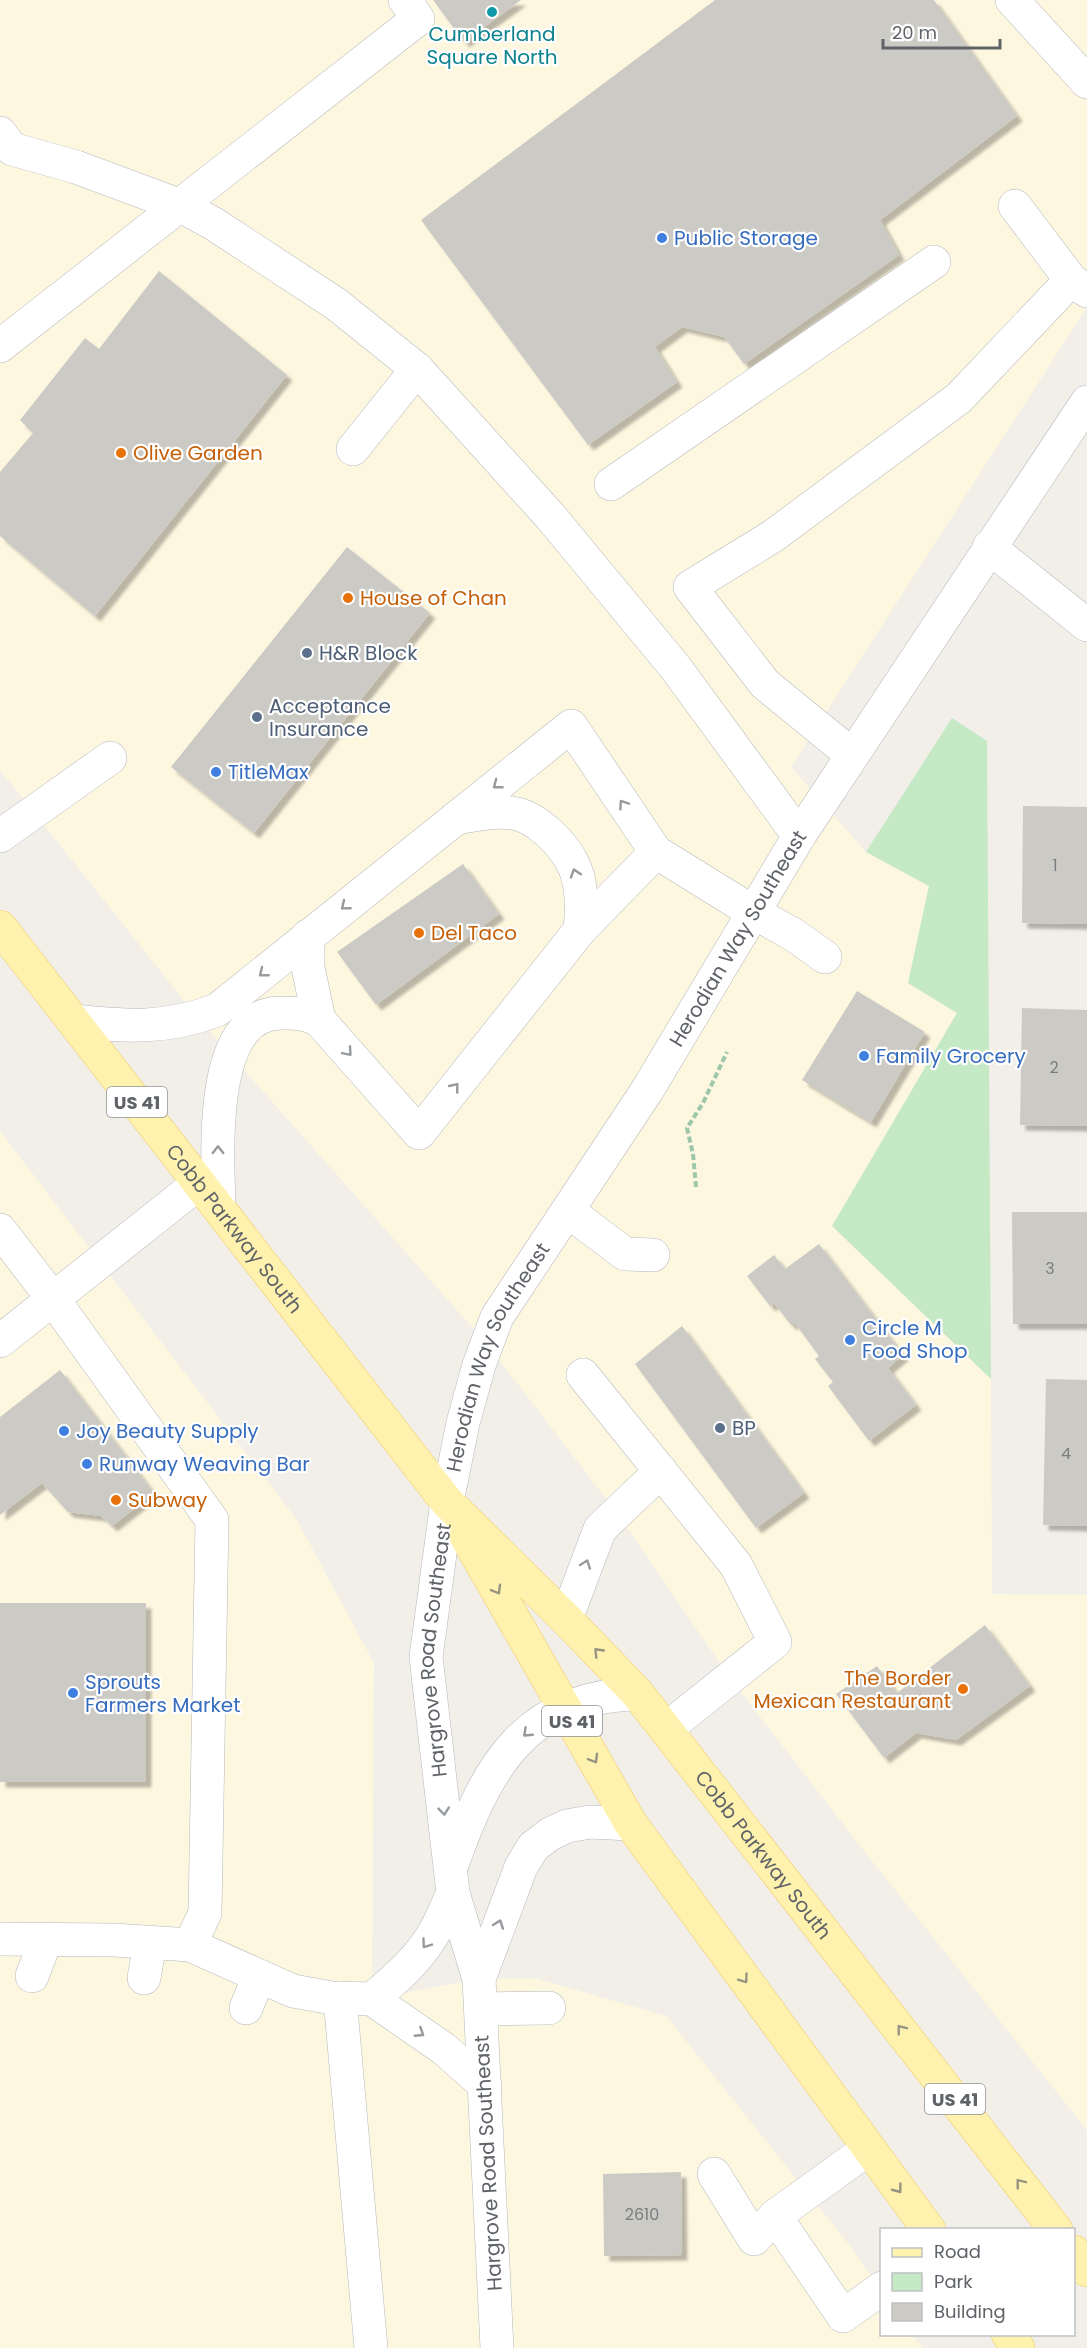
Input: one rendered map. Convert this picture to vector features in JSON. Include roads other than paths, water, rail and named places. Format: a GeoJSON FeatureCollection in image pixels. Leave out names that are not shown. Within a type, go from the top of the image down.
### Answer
{"type":"FeatureCollection","features":[{"type":"Feature","properties":{"kind":"main road","name":"Cobb Parkway South"},"geometry":{"type":"LineString","coordinates":[[0,927],[447,1502],[566,1619],[638,1694],[1055,2228]]}},
{"type":"Feature","properties":{"kind":"main road","name":"Cobb Parkway South"},"geometry":{"type":"LineString","coordinates":[[447,1502],[631,1824],[928,2228]]}},
{"type":"Feature","properties":{"kind":"main road"},"geometry":{"type":"LineString","coordinates":[[1075,2253],[1087,2270]]}},
{"type":"Feature","properties":{"kind":"street"},"geometry":{"type":"LineString","coordinates":[[0,346],[418,19],[405,0]]}},
{"type":"Feature","properties":{"kind":"street"},"geometry":{"type":"LineString","coordinates":[[1012,0],[1087,82]]}},
{"type":"Feature","properties":{"kind":"street"},"geometry":{"type":"LineString","coordinates":[[0,133],[12,149],[76,167],[181,206],[214,224],[336,304],[417,369],[550,516],[675,667],[799,836]]}},
{"type":"Feature","properties":{"kind":"street"},"geometry":{"type":"LineString","coordinates":[[852,755],[765,684],[690,587],[773,536],[959,398],[1079,286],[1015,206]]}},
{"type":"Feature","properties":{"kind":"street"},"geometry":{"type":"LineString","coordinates":[[611,484],[934,262]]}},
{"type":"Feature","properties":{"kind":"street"},"geometry":{"type":"LineString","coordinates":[[353,449],[417,369]]}},
{"type":"Feature","properties":{"kind":"street","name":"Herodian Way Southeast"},"geometry":{"type":"LineString","coordinates":[[447,1502],[463,1423],[479,1365],[497,1317],[648,1089],[799,836],[1087,402]]}},
{"type":"Feature","properties":{"kind":"street"},"geometry":{"type":"LineString","coordinates":[[990,547],[1087,625]]}},
{"type":"Feature","properties":{"kind":"street"},"geometry":{"type":"LineString","coordinates":[[74,1021],[122,1026],[170,1024],[198,1018],[217,1010],[571,726],[656,852],[794,935],[825,957]]}},
{"type":"Feature","properties":{"kind":"street"},"geometry":{"type":"LineString","coordinates":[[0,836],[110,758]]}},
{"type":"Feature","properties":{"kind":"street"},"geometry":{"type":"LineString","coordinates":[[456,818],[511,812],[539,823],[574,865],[582,907],[580,930]]}},
{"type":"Feature","properties":{"kind":"street"},"geometry":{"type":"LineString","coordinates":[[0,1341],[53,1299],[209,1196],[222,1096],[230,1056],[238,1037],[249,1023],[269,1014],[305,1014],[319,1020],[419,1133],[580,930],[656,852]]}},
{"type":"Feature","properties":{"kind":"street"},"geometry":{"type":"LineString","coordinates":[[308,936],[308,966],[319,1020]]}},
{"type":"Feature","properties":{"kind":"street"},"geometry":{"type":"LineString","coordinates":[[568,1211],[625,1254],[653,1255]]}},
{"type":"Feature","properties":{"kind":"street"},"geometry":{"type":"LineString","coordinates":[[0,1230],[53,1299],[212,1520],[205,1913],[190,1945]]}},
{"type":"Feature","properties":{"kind":"street"},"geometry":{"type":"LineString","coordinates":[[583,1375],[736,1565],[776,1642],[666,1729]]}},
{"type":"Feature","properties":{"kind":"street"},"geometry":{"type":"LineString","coordinates":[[566,1619],[600,1529],[661,1471]]}},
{"type":"Feature","properties":{"kind":"street","name":"Hargrove Road Southeast"},"geometry":{"type":"LineString","coordinates":[[447,1502],[426,1656],[452,1881],[480,1994],[497,2348]]}},
{"type":"Feature","properties":{"kind":"street"},"geometry":{"type":"LineString","coordinates":[[356,1999],[401,1974],[421,1952],[435,1931],[452,1881],[469,1816],[494,1770],[526,1733],[564,1707],[609,1695],[638,1694]]}},
{"type":"Feature","properties":{"kind":"street","name":"Hargrove Road Southeast"},"geometry":{"type":"LineString","coordinates":[[480,1994],[520,1867],[533,1847],[550,1834],[567,1826],[590,1822],[631,1824]]}},
{"type":"Feature","properties":{"kind":"street"},"geometry":{"type":"LineString","coordinates":[[0,1939],[114,1940],[190,1945],[292,1990],[356,1999],[444,2049],[484,2085]]}},
{"type":"Feature","properties":{"kind":"street"},"geometry":{"type":"LineString","coordinates":[[32,1976],[46,1940]]}},
{"type":"Feature","properties":{"kind":"street"},"geometry":{"type":"LineString","coordinates":[[144,1978],[150,1943]]}},
{"type":"Feature","properties":{"kind":"street"},"geometry":{"type":"LineString","coordinates":[[246,2008],[259,1976]]}},
{"type":"Feature","properties":{"kind":"street"},"geometry":{"type":"LineString","coordinates":[[480,1994],[549,2008]]}},
{"type":"Feature","properties":{"kind":"street"},"geometry":{"type":"LineString","coordinates":[[356,1999],[371,2348]]}},
{"type":"Feature","properties":{"kind":"street"},"geometry":{"type":"LineString","coordinates":[[714,2174],[754,2239],[775,2216],[868,2149]]}},
{"type":"Feature","properties":{"kind":"street"},"geometry":{"type":"LineString","coordinates":[[775,2216],[843,2316],[880,2289]]}},
{"type":"Feature","properties":{"kind":"place","name":"Cumberland Square North"},"geometry":{"type":"Point","coordinates":[492,12]}},
{"type":"Feature","properties":{"kind":"place","name":"Public Storage"},"geometry":{"type":"Point","coordinates":[662,238]}},
{"type":"Feature","properties":{"kind":"place","name":"Olive Garden"},"geometry":{"type":"Point","coordinates":[121,453]}},
{"type":"Feature","properties":{"kind":"place","name":"House of Chan"},"geometry":{"type":"Point","coordinates":[348,598]}},
{"type":"Feature","properties":{"kind":"place","name":"H&R Block"},"geometry":{"type":"Point","coordinates":[307,653]}},
{"type":"Feature","properties":{"kind":"place","name":"Acceptance Insurance"},"geometry":{"type":"Point","coordinates":[257,717]}},
{"type":"Feature","properties":{"kind":"place","name":"TitleMax"},"geometry":{"type":"Point","coordinates":[216,772]}},
{"type":"Feature","properties":{"kind":"place","name":"Del Taco"},"geometry":{"type":"Point","coordinates":[419,933]}},
{"type":"Feature","properties":{"kind":"place","name":"Family Grocery"},"geometry":{"type":"Point","coordinates":[864,1056]}},
{"type":"Feature","properties":{"kind":"place","name":"Circle M Food Shop"},"geometry":{"type":"Point","coordinates":[850,1340]}},
{"type":"Feature","properties":{"kind":"place","name":"BP"},"geometry":{"type":"Point","coordinates":[720,1428]}},
{"type":"Feature","properties":{"kind":"place","name":"Joy Beauty Supply"},"geometry":{"type":"Point","coordinates":[64,1431]}},
{"type":"Feature","properties":{"kind":"place","name":"Runway Weaving Bar"},"geometry":{"type":"Point","coordinates":[87,1464]}},
{"type":"Feature","properties":{"kind":"place","name":"Subway"},"geometry":{"type":"Point","coordinates":[116,1500]}},
{"type":"Feature","properties":{"kind":"place","name":"The Border Mexican Restaurant"},"geometry":{"type":"Point","coordinates":[963,1689]}},
{"type":"Feature","properties":{"kind":"place","name":"Sprouts Farmers Market"},"geometry":{"type":"Point","coordinates":[73,1693]}}]}
